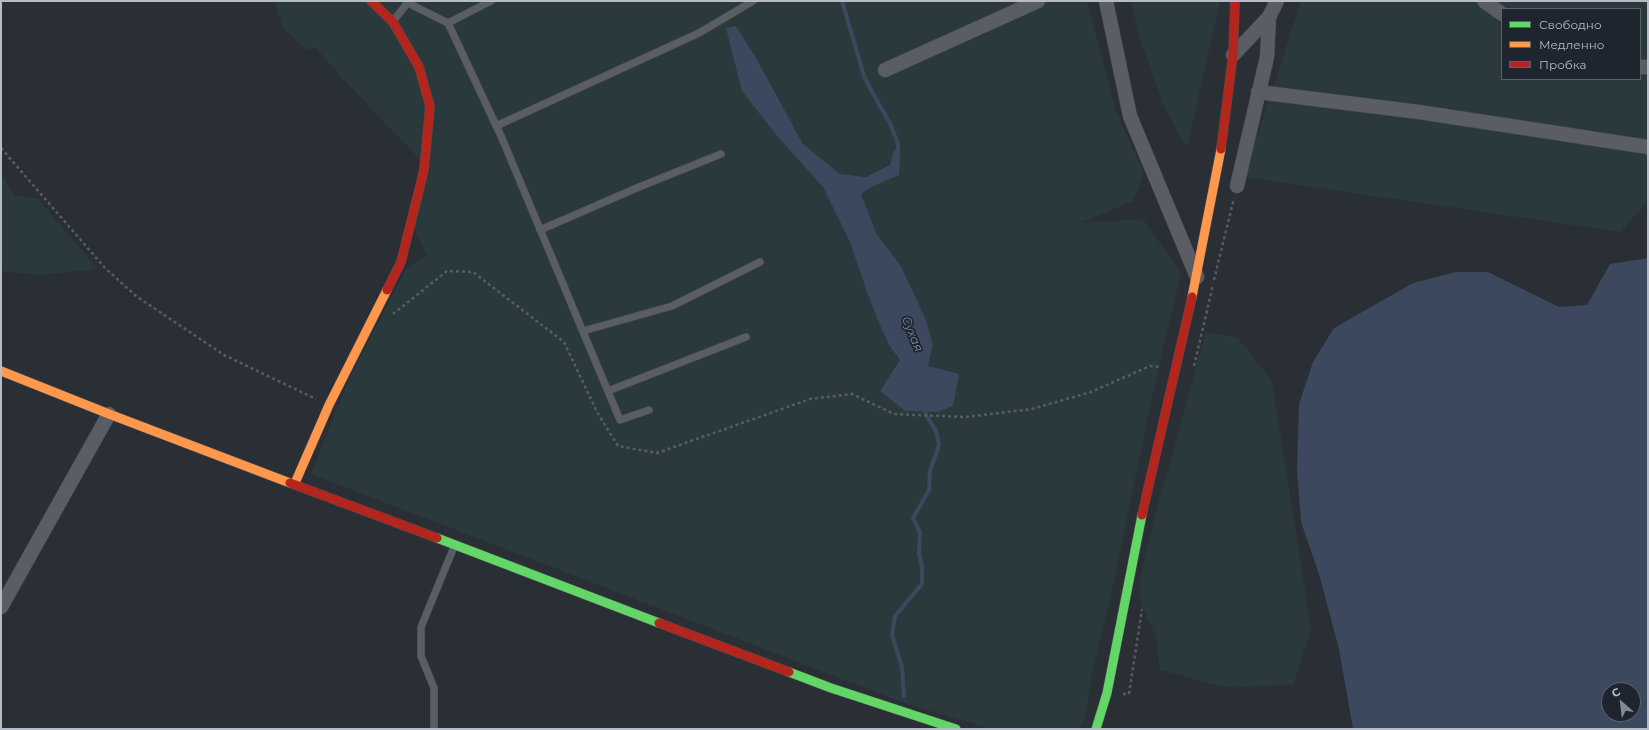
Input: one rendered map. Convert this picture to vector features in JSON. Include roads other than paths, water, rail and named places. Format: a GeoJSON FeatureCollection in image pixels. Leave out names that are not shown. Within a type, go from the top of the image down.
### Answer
{"type":"FeatureCollection","features":[{"type":"Feature","properties":{"kind":"main road"},"geometry":{"type":"LineString","coordinates":[[295,483],[329,405],[401,262],[412,210],[424,170],[430,106],[419,67],[393,22],[371,1]]}},
{"type":"Feature","properties":{"kind":"main road"},"geometry":{"type":"LineString","coordinates":[[1096,729],[1107,692],[1144,504],[1197,277],[1219,164],[1233,55],[1235,1]]}},
{"type":"Feature","properties":{"kind":"main road"},"geometry":{"type":"LineString","coordinates":[[1,371],[109,414],[295,483],[831,688],[956,729]]}},
{"type":"Feature","properties":{"kind":"street"},"geometry":{"type":"LineString","coordinates":[[885,70],[1038,1]]}},
{"type":"Feature","properties":{"kind":"street"},"geometry":{"type":"LineString","coordinates":[[1106,1],[1130,116],[1197,277]]}},
{"type":"Feature","properties":{"kind":"street"},"geometry":{"type":"LineString","coordinates":[[1233,55],[1269,17],[1277,1]]}},
{"type":"Feature","properties":{"kind":"street"},"geometry":{"type":"LineString","coordinates":[[1484,1],[1501,13]]}},
{"type":"Feature","properties":{"kind":"street"},"geometry":{"type":"LineString","coordinates":[[1237,186],[1267,56],[1269,17]]}},
{"type":"Feature","properties":{"kind":"street"},"geometry":{"type":"LineString","coordinates":[[1258,92],[1427,114],[1648,147]]}},
{"type":"Feature","properties":{"kind":"street"},"geometry":{"type":"LineString","coordinates":[[1,607],[109,414]]}},
{"type":"Feature","properties":{"kind":"lane"},"geometry":{"type":"LineString","coordinates":[[448,23],[491,1]]}},
{"type":"Feature","properties":{"kind":"lane"},"geometry":{"type":"LineString","coordinates":[[496,126],[699,33],[753,1]]}},
{"type":"Feature","properties":{"kind":"lane"},"geometry":{"type":"LineString","coordinates":[[393,22],[408,2],[448,23],[496,126],[620,420],[649,410]]}},
{"type":"Feature","properties":{"kind":"lane"},"geometry":{"type":"LineString","coordinates":[[540,230],[639,187],[721,154]]}},
{"type":"Feature","properties":{"kind":"lane"},"geometry":{"type":"LineString","coordinates":[[583,331],[672,306],[760,262]]}},
{"type":"Feature","properties":{"kind":"lane"},"geometry":{"type":"LineString","coordinates":[[608,392],[746,337]]}},
{"type":"Feature","properties":{"kind":"lane"},"geometry":{"type":"LineString","coordinates":[[434,729],[434,688],[421,656],[421,627],[455,545]]}},
{"type":"Feature","properties":{"kind":"water"},"geometry":{"type":"Polygon","coordinates":[[[736,26],[755,56],[803,144],[840,174],[866,177],[890,165],[894,150],[899,151],[899,175],[872,187],[861,194],[876,233],[901,266],[926,320],[933,345],[928,366],[959,374],[953,406],[938,412],[905,411],[880,391],[900,360],[889,345],[879,323],[850,242],[823,187],[778,137],[742,91],[726,28],[736,26]]]}},
{"type":"Feature","properties":{"kind":"water"},"geometry":{"type":"Polygon","coordinates":[[[1648,258],[1648,729],[1353,729],[1339,649],[1319,574],[1301,522],[1297,470],[1299,404],[1313,362],[1334,328],[1413,283],[1456,272],[1488,272],[1559,307],[1587,305],[1610,264],[1648,258]]]}},
{"type":"Feature","properties":{"kind":"waterway","name":"Сухая"},"geometry":{"type":"LineString","coordinates":[[842,1],[864,76],[890,123],[898,144],[898,155]]}},
{"type":"Feature","properties":{"kind":"waterway","name":"Сухая"},"geometry":{"type":"LineString","coordinates":[[904,696],[902,667],[892,635],[895,616],[922,584],[922,567],[919,553],[920,532],[913,518],[929,490],[930,471],[939,445],[936,431],[926,415],[924,407]]}}]}
